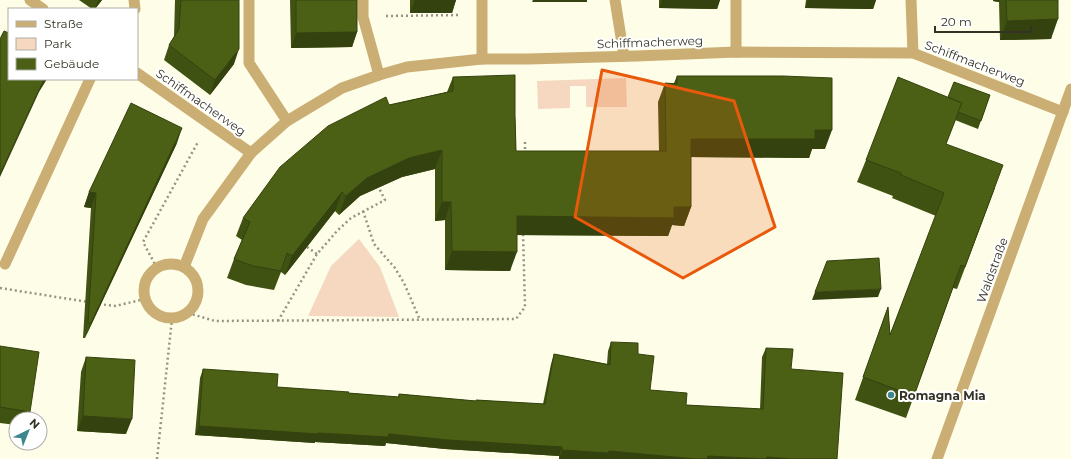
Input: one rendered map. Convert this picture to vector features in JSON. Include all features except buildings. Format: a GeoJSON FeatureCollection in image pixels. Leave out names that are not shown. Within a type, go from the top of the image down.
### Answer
{"type":"FeatureCollection","features":[{"type":"Feature","properties":{"kind":"street"},"geometry":{"type":"LineString","coordinates":[[30,0],[42,8]]}},
{"type":"Feature","properties":{"kind":"street"},"geometry":{"type":"LineString","coordinates":[[250,0],[249,63],[287,121]]}},
{"type":"Feature","properties":{"kind":"street"},"geometry":{"type":"LineString","coordinates":[[363,0],[363,17],[379,75]]}},
{"type":"Feature","properties":{"kind":"street"},"geometry":{"type":"LineString","coordinates":[[482,0],[482,59]]}},
{"type":"Feature","properties":{"kind":"street"},"geometry":{"type":"LineString","coordinates":[[615,0],[624,56]]}},
{"type":"Feature","properties":{"kind":"street"},"geometry":{"type":"LineString","coordinates":[[736,0],[736,52]]}},
{"type":"Feature","properties":{"kind":"street"},"geometry":{"type":"LineString","coordinates":[[911,0],[913,53]]}},
{"type":"Feature","properties":{"kind":"street","name":"Schiffmacherweg"},"geometry":{"type":"LineString","coordinates":[[184,267],[203,219],[251,153],[287,121],[342,88],[407,67],[482,59],[528,59],[736,52],[913,53],[1063,112]]}},
{"type":"Feature","properties":{"kind":"street","name":"Schiffmacherweg"},"geometry":{"type":"LineString","coordinates":[[138,74],[251,153]]}},
{"type":"Feature","properties":{"kind":"street"},"geometry":{"type":"LineString","coordinates":[[5,264],[90,80]]}},
{"type":"Feature","properties":{"kind":"street","name":"Waldstraße"},"geometry":{"type":"LineString","coordinates":[[937,459],[1071,89]]}},
{"type":"Feature","properties":{"kind":"street"},"geometry":{"type":"LineString","coordinates":[[166,264],[175,264],[184,267],[191,272],[196,280],[198,298],[188,313],[172,318],[163,317],[149,307],[145,299],[144,290],[146,281],[150,274],[157,268],[166,264]]}},
{"type":"Feature","properties":{"kind":"path"},"geometry":{"type":"LineString","coordinates":[[363,17],[482,14]]}},
{"type":"Feature","properties":{"kind":"path"},"geometry":{"type":"LineString","coordinates":[[157,268],[143,242],[208,122]]}},
{"type":"Feature","properties":{"kind":"path"},"geometry":{"type":"LineString","coordinates":[[524,156],[525,142]]}},
{"type":"Feature","properties":{"kind":"path"},"geometry":{"type":"LineString","coordinates":[[278,321],[317,254],[337,231],[351,218],[385,200],[379,188]]}},
{"type":"Feature","properties":{"kind":"path"},"geometry":{"type":"LineString","coordinates":[[363,212],[374,244],[396,268],[420,320]]}},
{"type":"Feature","properties":{"kind":"path"},"geometry":{"type":"LineString","coordinates":[[188,313],[215,321],[516,319],[525,307],[523,230]]}},
{"type":"Feature","properties":{"kind":"path"},"geometry":{"type":"LineString","coordinates":[[307,247],[317,254]]}},
{"type":"Feature","properties":{"kind":"path"},"geometry":{"type":"LineString","coordinates":[[0,288],[116,306],[145,299]]}},
{"type":"Feature","properties":{"kind":"path"},"geometry":{"type":"LineString","coordinates":[[157,459],[172,318]]}},
{"type":"Feature","properties":{"kind":"highlighted area"},"geometry":{"type":"Polygon","coordinates":[[[602,70],[734,101],[775,227],[683,278],[575,217],[602,70]]]}},
{"type":"Feature","properties":{"kind":"green space"},"geometry":{"type":"Polygon","coordinates":[[[626,78],[627,107],[586,107],[586,86],[570,86],[570,108],[538,109],[537,81],[626,78]]]}},
{"type":"Feature","properties":{"kind":"green space"},"geometry":{"type":"Polygon","coordinates":[[[359,239],[380,267],[399,317],[308,316],[331,266],[359,239]]]}},
{"type":"Feature","properties":{"kind":"place","name":"Romagna Mia"},"geometry":{"type":"Point","coordinates":[891,395]}}]}
